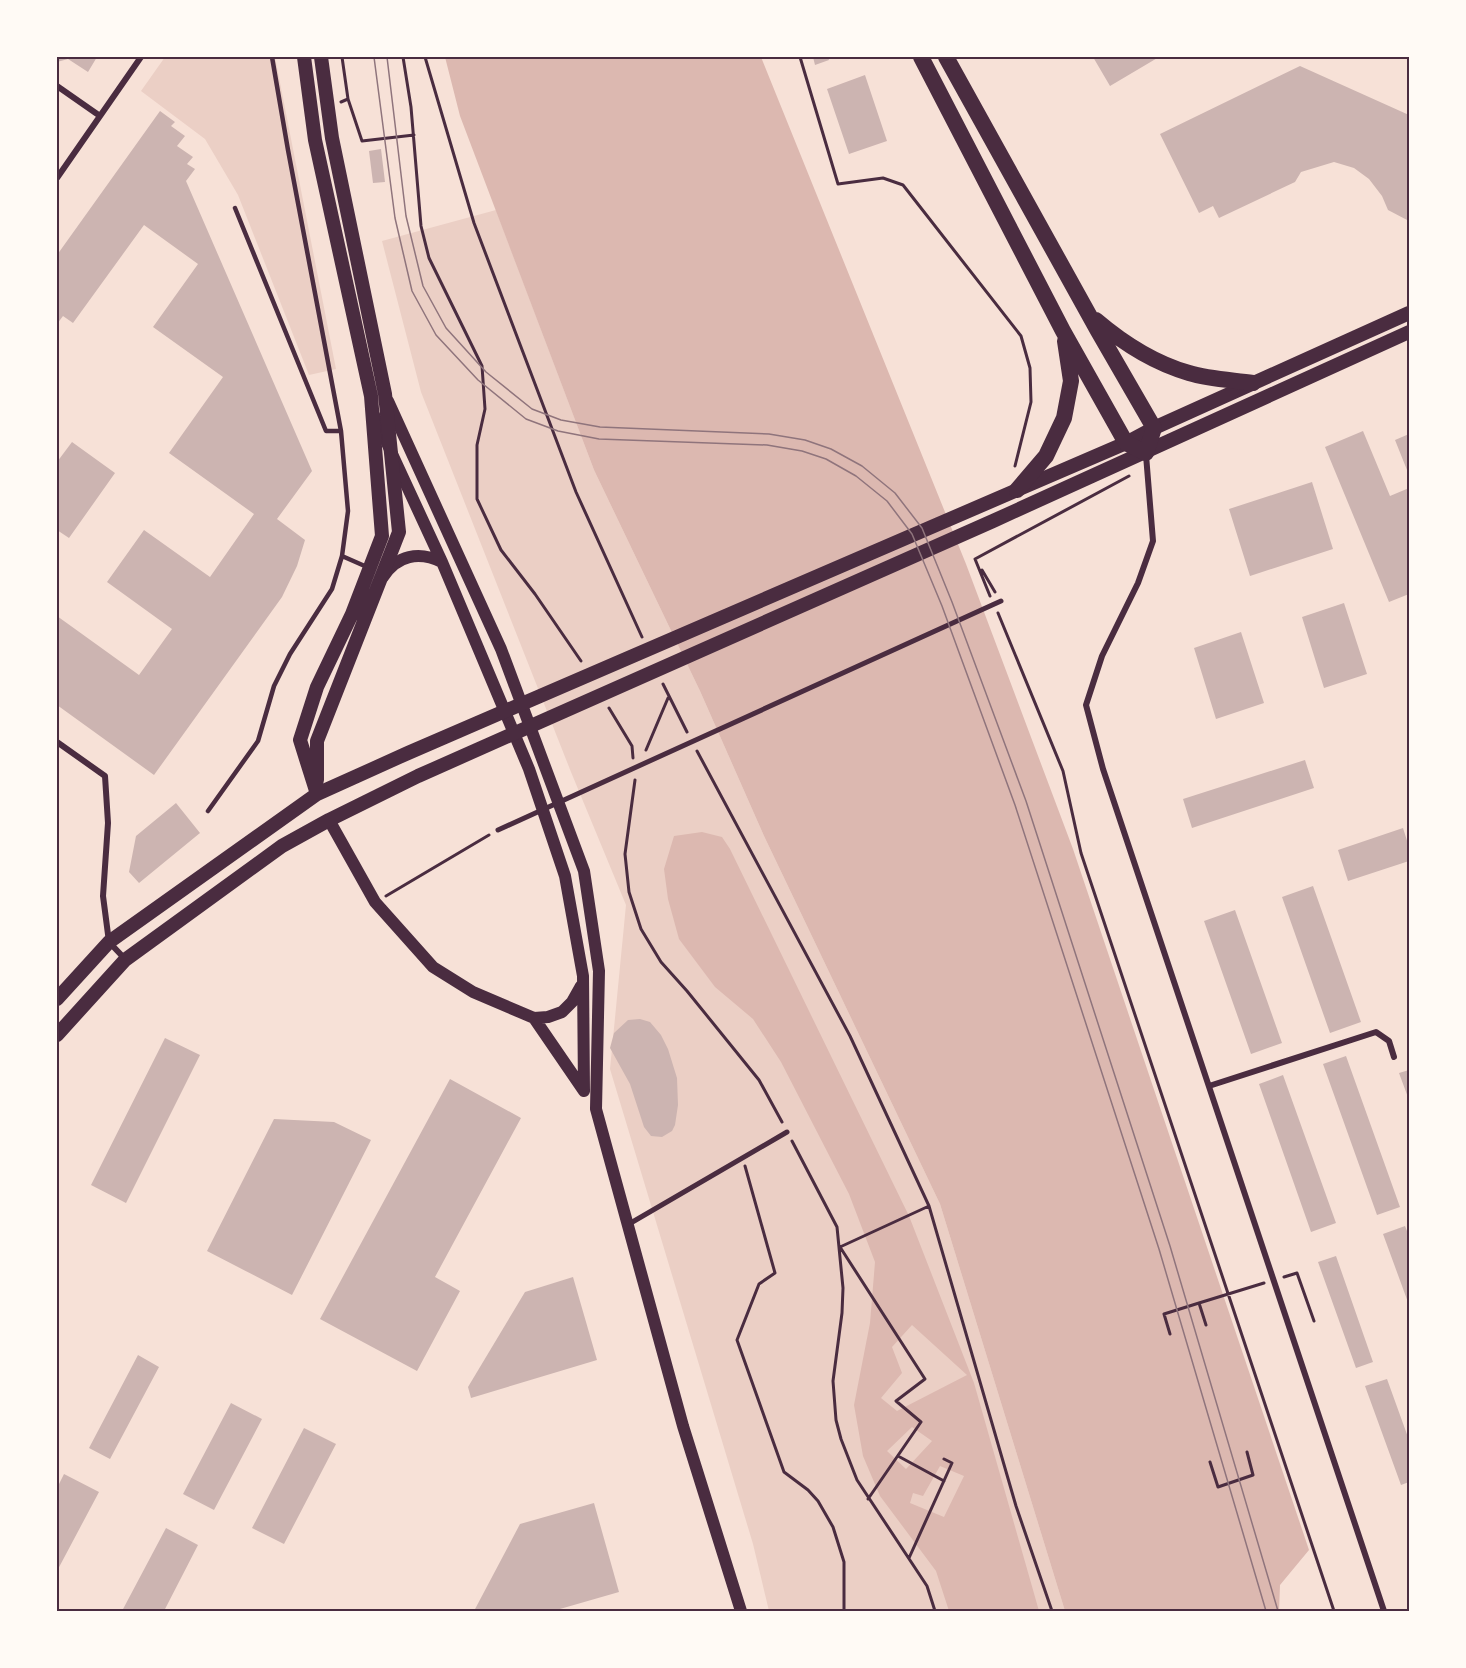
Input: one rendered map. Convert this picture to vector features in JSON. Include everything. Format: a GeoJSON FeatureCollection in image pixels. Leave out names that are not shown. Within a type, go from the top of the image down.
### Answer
{"type":"FeatureCollection","features":[{"type":"Feature","properties":{"kind":"highway"},"geometry":{"type":"LineString","coordinates":[[921,57],[1063,331],[1126,443],[1146,453],[1154,428],[946,57]]}},
{"type":"Feature","properties":{"kind":"highway"},"geometry":{"type":"LineString","coordinates":[[1090,315],[1123,343],[1189,373],[1253,383]]}},
{"type":"Feature","properties":{"kind":"highway"},"geometry":{"type":"LineString","coordinates":[[1012,492],[1046,456],[1064,418],[1071,381],[1063,331]]}},
{"type":"Feature","properties":{"kind":"main road"},"geometry":{"type":"LineString","coordinates":[[303,57],[315,140],[371,396],[382,536],[351,614],[316,687],[300,740],[317,794]]}},
{"type":"Feature","properties":{"kind":"main road"},"geometry":{"type":"LineString","coordinates":[[317,794],[317,741],[365,624],[399,532],[385,394],[332,138],[321,57]]}},
{"type":"Feature","properties":{"kind":"main road"},"geometry":{"type":"LineString","coordinates":[[57,999],[109,942],[317,794],[1126,443],[1154,428],[1409,313]]}},
{"type":"Feature","properties":{"kind":"main road"},"geometry":{"type":"LineString","coordinates":[[57,1035],[125,960],[282,846],[329,820],[418,776],[1146,453],[1409,332]]}},
{"type":"Feature","properties":{"kind":"main road"},"geometry":{"type":"LineString","coordinates":[[385,394],[501,649],[584,871],[599,971],[596,1109],[683,1426],[741,1611]]}},
{"type":"Feature","properties":{"kind":"main road"},"geometry":{"type":"LineString","coordinates":[[372,410],[442,562],[533,779],[565,876],[583,976],[584,1091]]}},
{"type":"Feature","properties":{"kind":"main road"},"geometry":{"type":"LineString","coordinates":[[381,580],[396,562],[407,557],[419,555],[442,562]]}},
{"type":"Feature","properties":{"kind":"main road"},"geometry":{"type":"LineString","coordinates":[[329,820],[375,902],[433,967],[473,992],[534,1018],[548,1017],[562,1012],[567,1007],[580,990],[583,976]]}},
{"type":"Feature","properties":{"kind":"main road"},"geometry":{"type":"LineString","coordinates":[[534,1018],[596,1109]]}},
{"type":"Feature","properties":{"kind":"street"},"geometry":{"type":"LineString","coordinates":[[57,178],[141,57]]}},
{"type":"Feature","properties":{"kind":"street"},"geometry":{"type":"LineString","coordinates":[[57,86],[100,116]]}},
{"type":"Feature","properties":{"kind":"street"},"geometry":{"type":"LineString","coordinates":[[1146,453],[1153,541],[1138,583],[1102,657],[1086,705],[1102,769],[1384,1611]]}},
{"type":"Feature","properties":{"kind":"street"},"geometry":{"type":"LineString","coordinates":[[498,830],[1001,602]]}},
{"type":"Feature","properties":{"kind":"street"},"geometry":{"type":"LineString","coordinates":[[57,742],[105,776],[108,823],[103,896],[109,942],[125,960]]}},
{"type":"Feature","properties":{"kind":"street"},"geometry":{"type":"LineString","coordinates":[[1209,1086],[1376,1032],[1389,1041],[1394,1057]]}},
{"type":"Feature","properties":{"kind":"street"},"geometry":{"type":"LineString","coordinates":[[628,1225],[787,1132]]}},
{"type":"Feature","properties":{"kind":"lane"},"geometry":{"type":"LineString","coordinates":[[208,811],[258,741],[274,686],[290,654],[332,589],[342,556],[348,511],[341,431],[272,57]]}},
{"type":"Feature","properties":{"kind":"lane"},"geometry":{"type":"LineString","coordinates":[[235,208],[326,431],[341,431]]}},
{"type":"Feature","properties":{"kind":"lane"},"geometry":{"type":"LineString","coordinates":[[342,556],[369,568]]}},
{"type":"Feature","properties":{"kind":"path"},"geometry":{"type":"LineString","coordinates":[[403,57],[414,135],[421,226],[429,258],[482,366],[485,409],[477,445],[477,500],[501,550],[535,594],[586,668]]}},
{"type":"Feature","properties":{"kind":"path"},"geometry":{"type":"LineString","coordinates":[[425,57],[474,223],[576,492],[644,643]]}},
{"type":"Feature","properties":{"kind":"path"},"geometry":{"type":"LineString","coordinates":[[800,57],[838,184],[883,178],[903,185],[1021,336],[1030,368],[1031,402],[1012,492]]}},
{"type":"Feature","properties":{"kind":"path"},"geometry":{"type":"LineString","coordinates":[[348,99],[362,141],[414,135]]}},
{"type":"Feature","properties":{"kind":"path"},"geometry":{"type":"LineString","coordinates":[[975,559],[1128,478],[1146,453]]}},
{"type":"Feature","properties":{"kind":"path"},"geometry":{"type":"LineString","coordinates":[[975,559],[993,601]]}},
{"type":"Feature","properties":{"kind":"path"},"geometry":{"type":"LineString","coordinates":[[975,559],[1001,602]]}},
{"type":"Feature","properties":{"kind":"path"},"geometry":{"type":"LineString","coordinates":[[997,612],[1063,771],[1081,853],[1334,1611]]}},
{"type":"Feature","properties":{"kind":"path"},"geometry":{"type":"LineString","coordinates":[[659,675],[690,738]]}},
{"type":"Feature","properties":{"kind":"path"},"geometry":{"type":"LineString","coordinates":[[644,756],[669,697]]}},
{"type":"Feature","properties":{"kind":"path"},"geometry":{"type":"LineString","coordinates":[[609,707],[632,746],[634,766]]}},
{"type":"Feature","properties":{"kind":"path"},"geometry":{"type":"LineString","coordinates":[[696,748],[850,1036],[929,1206],[1016,1506],[1052,1611]]}},
{"type":"Feature","properties":{"kind":"path"},"geometry":{"type":"LineString","coordinates":[[636,777],[625,854],[629,892],[641,929],[661,962],[759,1080],[837,1227],[843,1288],[840,1329],[834,1362],[836,1420],[848,1460],[868,1499],[927,1586],[935,1611]]}},
{"type":"Feature","properties":{"kind":"path"},"geometry":{"type":"LineString","coordinates":[[375,902],[498,830]]}},
{"type":"Feature","properties":{"kind":"path"},"geometry":{"type":"LineString","coordinates":[[743,1157],[775,1273],[759,1284],[738,1340],[784,1472],[808,1490],[818,1501],[833,1527],[844,1562],[844,1611]]}},
{"type":"Feature","properties":{"kind":"path"},"geometry":{"type":"LineString","coordinates":[[840,1247],[929,1206]]}},
{"type":"Feature","properties":{"kind":"path"},"geometry":{"type":"LineString","coordinates":[[840,1247],[925,1379],[896,1401],[921,1422],[868,1499]]}},
{"type":"Feature","properties":{"kind":"path"},"geometry":{"type":"LineString","coordinates":[[1275,1280],[1297,1273],[1314,1321]]}},
{"type":"Feature","properties":{"kind":"path"},"geometry":{"type":"LineString","coordinates":[[1170,1334],[1164,1314],[1264,1283]]}},
{"type":"Feature","properties":{"kind":"path"},"geometry":{"type":"LineString","coordinates":[[1199,1303],[1206,1325]]}},
{"type":"Feature","properties":{"kind":"path"},"geometry":{"type":"LineString","coordinates":[[1210,1462],[1218,1486],[1253,1475],[1247,1452]]}},
{"type":"Feature","properties":{"kind":"path"},"geometry":{"type":"LineString","coordinates":[[897,1457],[944,1481]]}},
{"type":"Feature","properties":{"kind":"path"},"geometry":{"type":"LineString","coordinates":[[909,1558],[952,1463],[944,1459]]}},
{"type":"Feature","properties":{"kind":"shaded area"},"geometry":{"type":"Polygon","coordinates":[[[165,57],[275,57],[336,369],[309,375],[238,195],[205,139],[141,91],[165,57]]]}},
{"type":"Feature","properties":{"kind":"shaded area"},"geometry":{"type":"Polygon","coordinates":[[[445,57],[761,57],[966,564],[1073,849],[1309,1550],[1280,1585],[1279,1611],[1065,1611],[940,1204],[764,836],[700,691],[594,470],[460,116],[445,57]]]}},
{"type":"Feature","properties":{"kind":"shaded area"},"geometry":{"type":"Polygon","coordinates":[[[496,210],[594,470],[700,691],[764,836],[940,1204],[1065,1611],[769,1611],[753,1544],[610,1069],[626,905],[421,392],[382,241],[496,210]]]}},
{"type":"Feature","properties":{"kind":"shaded area"},"geometry":{"type":"Polygon","coordinates":[[[702,832],[722,837],[730,849],[909,1216],[974,1383],[1039,1611],[949,1611],[936,1571],[880,1496],[863,1456],[854,1405],[870,1323],[875,1262],[849,1194],[781,1062],[753,1019],[715,987],[679,939],[668,899],[664,869],[674,836],[702,832]],[[912,1325],[892,1347],[902,1373],[881,1398],[897,1411],[967,1375],[912,1325]],[[912,1427],[887,1451],[906,1469],[932,1441],[912,1427]],[[940,1466],[923,1496],[913,1493],[910,1503],[944,1517],[964,1476],[940,1466]]]}},
{"type":"Feature","properties":{"kind":"building"},"geometry":{"type":"Polygon","coordinates":[[[57,57],[97,57],[88,72],[68,59],[57,62],[57,57]]]}},
{"type":"Feature","properties":{"kind":"building"},"geometry":{"type":"Polygon","coordinates":[[[813,57],[828,57],[829,60],[815,65],[813,57]]]}},
{"type":"Feature","properties":{"kind":"building"},"geometry":{"type":"Polygon","coordinates":[[[1093,57],[1159,57],[1110,86],[1093,57]]]}},
{"type":"Feature","properties":{"kind":"building"},"geometry":{"type":"Polygon","coordinates":[[[1300,66],[1409,115],[1409,221],[1388,210],[1382,196],[1369,179],[1354,168],[1334,162],[1301,172],[1295,182],[1219,218],[1213,206],[1199,213],[1160,134],[1300,66]]]}},
{"type":"Feature","properties":{"kind":"building"},"geometry":{"type":"Polygon","coordinates":[[[865,75],[887,141],[849,154],[827,89],[865,75]]]}},
{"type":"Feature","properties":{"kind":"building"},"geometry":{"type":"Polygon","coordinates":[[[160,111],[175,122],[171,126],[185,136],[177,146],[193,157],[187,164],[195,169],[186,181],[312,471],[277,519],[305,540],[297,566],[282,597],[154,775],[57,705],[57,616],[139,675],[172,629],[107,582],[144,530],[210,577],[254,514],[169,453],[223,377],[153,327],[198,264],[144,225],[73,323],[63,316],[57,324],[57,255],[160,111]]]}},
{"type":"Feature","properties":{"kind":"building"},"geometry":{"type":"Polygon","coordinates":[[[381,149],[385,182],[373,183],[369,151],[381,149]]]}},
{"type":"Feature","properties":{"kind":"building"},"geometry":{"type":"Polygon","coordinates":[[[1363,431],[1390,496],[1409,488],[1409,594],[1389,602],[1325,447],[1363,431]]]}},
{"type":"Feature","properties":{"kind":"building"},"geometry":{"type":"Polygon","coordinates":[[[1409,434],[1409,475],[1395,440],[1409,434]]]}},
{"type":"Feature","properties":{"kind":"building"},"geometry":{"type":"Polygon","coordinates":[[[72,442],[115,473],[69,538],[57,530],[57,462],[72,442]]]}},
{"type":"Feature","properties":{"kind":"building"},"geometry":{"type":"Polygon","coordinates":[[[1312,482],[1333,549],[1250,576],[1229,509],[1312,482]]]}},
{"type":"Feature","properties":{"kind":"building"},"geometry":{"type":"Polygon","coordinates":[[[1344,603],[1367,674],[1324,688],[1302,617],[1344,603]]]}},
{"type":"Feature","properties":{"kind":"building"},"geometry":{"type":"Polygon","coordinates":[[[1241,632],[1264,703],[1216,719],[1194,648],[1241,632]]]}},
{"type":"Feature","properties":{"kind":"building"},"geometry":{"type":"Polygon","coordinates":[[[1305,760],[1314,788],[1192,828],[1183,799],[1305,760]]]}},
{"type":"Feature","properties":{"kind":"building"},"geometry":{"type":"Polygon","coordinates":[[[176,803],[200,833],[139,883],[129,872],[136,836],[176,803]]]}},
{"type":"Feature","properties":{"kind":"building"},"geometry":{"type":"Polygon","coordinates":[[[1403,828],[1409,847],[1409,861],[1348,881],[1338,850],[1403,828]]]}},
{"type":"Feature","properties":{"kind":"building"},"geometry":{"type":"Polygon","coordinates":[[[1313,886],[1361,1022],[1330,1033],[1282,897],[1313,886]]]}},
{"type":"Feature","properties":{"kind":"building"},"geometry":{"type":"Polygon","coordinates":[[[1235,910],[1282,1043],[1251,1054],[1204,921],[1235,910]]]}},
{"type":"Feature","properties":{"kind":"building"},"geometry":{"type":"Polygon","coordinates":[[[640,1019],[650,1022],[661,1035],[677,1078],[678,1105],[675,1125],[672,1131],[662,1137],[651,1136],[644,1127],[630,1084],[610,1048],[614,1033],[628,1020],[640,1019]]]}},
{"type":"Feature","properties":{"kind":"building"},"geometry":{"type":"Polygon","coordinates":[[[165,1038],[200,1055],[126,1203],[91,1185],[165,1038]]]}},
{"type":"Feature","properties":{"kind":"building"},"geometry":{"type":"Polygon","coordinates":[[[1346,1056],[1400,1207],[1377,1215],[1323,1064],[1346,1056]]]}},
{"type":"Feature","properties":{"kind":"building"},"geometry":{"type":"Polygon","coordinates":[[[1409,1070],[1409,1100],[1399,1073],[1409,1070]]]}},
{"type":"Feature","properties":{"kind":"building"},"geometry":{"type":"Polygon","coordinates":[[[1283,1075],[1336,1223],[1311,1232],[1259,1084],[1283,1075]]]}},
{"type":"Feature","properties":{"kind":"building"},"geometry":{"type":"Polygon","coordinates":[[[450,1079],[521,1118],[435,1277],[460,1291],[417,1371],[320,1319],[450,1079]]]}},
{"type":"Feature","properties":{"kind":"building"},"geometry":{"type":"Polygon","coordinates":[[[274,1119],[334,1122],[371,1140],[292,1295],[207,1251],[274,1119]]]}},
{"type":"Feature","properties":{"kind":"building"},"geometry":{"type":"Polygon","coordinates":[[[1405,1226],[1409,1236],[1409,1305],[1383,1234],[1405,1226]]]}},
{"type":"Feature","properties":{"kind":"building"},"geometry":{"type":"Polygon","coordinates":[[[1336,1256],[1373,1362],[1356,1368],[1318,1262],[1336,1256]]]}},
{"type":"Feature","properties":{"kind":"building"},"geometry":{"type":"Polygon","coordinates":[[[573,1277],[597,1360],[471,1398],[468,1387],[525,1292],[573,1277]]]}},
{"type":"Feature","properties":{"kind":"building"},"geometry":{"type":"Polygon","coordinates":[[[138,1355],[159,1367],[110,1459],[89,1448],[138,1355]]]}},
{"type":"Feature","properties":{"kind":"building"},"geometry":{"type":"Polygon","coordinates":[[[1387,1379],[1409,1440],[1409,1482],[1401,1485],[1365,1386],[1387,1379]]]}},
{"type":"Feature","properties":{"kind":"building"},"geometry":{"type":"Polygon","coordinates":[[[231,1403],[262,1419],[214,1510],[183,1494],[231,1403]]]}},
{"type":"Feature","properties":{"kind":"building"},"geometry":{"type":"Polygon","coordinates":[[[304,1428],[336,1444],[284,1544],[252,1528],[304,1428]]]}},
{"type":"Feature","properties":{"kind":"building"},"geometry":{"type":"Polygon","coordinates":[[[64,1474],[99,1492],[57,1571],[57,1488],[64,1474]]]}},
{"type":"Feature","properties":{"kind":"building"},"geometry":{"type":"Polygon","coordinates":[[[594,1503],[619,1592],[553,1611],[474,1611],[520,1524],[594,1503]]]}},
{"type":"Feature","properties":{"kind":"building"},"geometry":{"type":"Polygon","coordinates":[[[166,1528],[198,1545],[164,1611],[122,1611],[166,1528]]]}},
{"type":"Feature","properties":{"kind":"tram line"},"geometry":{"type":"LineString","coordinates":[[374,57],[395,218],[412,291],[436,335],[478,380],[526,419],[558,431],[599,439],[767,445],[802,451],[826,459],[856,476],[887,501],[912,534],[942,606],[1015,805],[1159,1249],[1266,1611]]}},
{"type":"Feature","properties":{"kind":"tram line"},"geometry":{"type":"LineString","coordinates":[[387,57],[406,216],[423,286],[446,328],[486,372],[532,409],[561,420],[600,427],[769,434],[805,440],[831,449],[862,466],[895,493],[922,528],[1026,801],[1170,1246],[1278,1611]]}}]}
